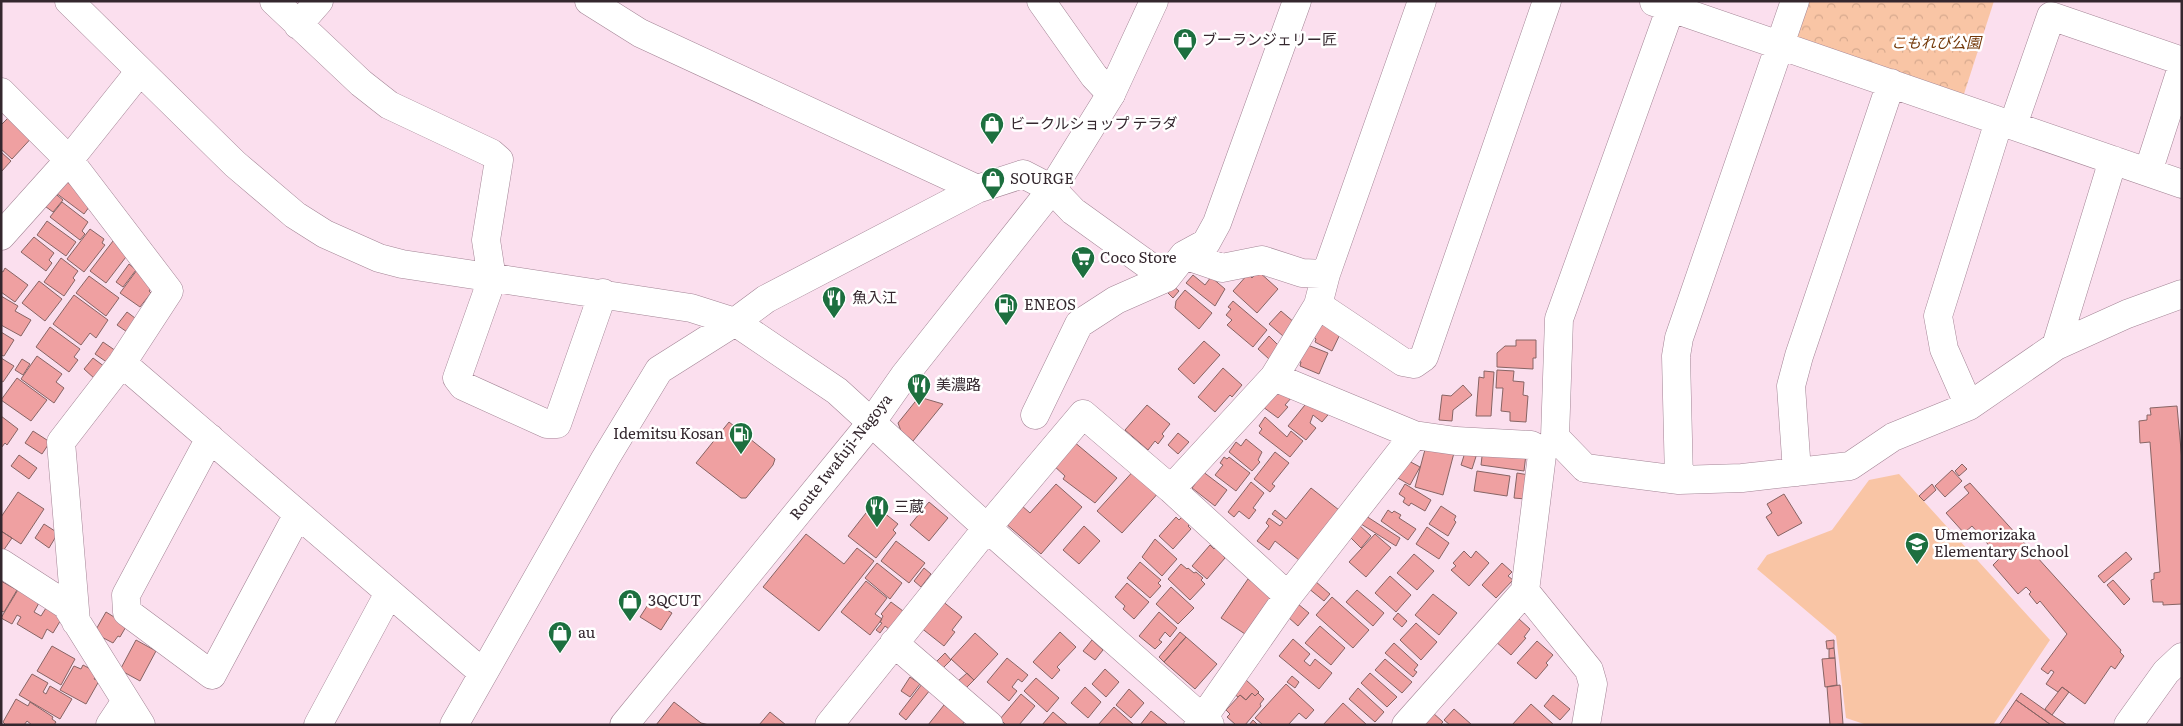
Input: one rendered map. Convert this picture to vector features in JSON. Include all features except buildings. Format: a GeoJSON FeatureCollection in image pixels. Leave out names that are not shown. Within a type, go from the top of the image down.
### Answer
{"type":"FeatureCollection","features":[{"type":"Feature","properties":{"kind":"street"},"geometry":{"type":"LineString","coordinates":[[68,1],[235,164],[295,216],[325,234],[379,258],[402,264],[691,308],[735,322],[837,391],[1204,723],[1288,596],[1414,435]]}},
{"type":"Feature","properties":{"kind":"street"},"geometry":{"type":"LineString","coordinates":[[274,1],[360,83],[389,105],[491,153],[499,160],[486,240],[492,279],[457,378],[464,386],[547,424],[557,424],[604,294]]}},
{"type":"Feature","properties":{"kind":"street"},"geometry":{"type":"LineString","coordinates":[[298,25],[319,1]]}},
{"type":"Feature","properties":{"kind":"street"},"geometry":{"type":"LineString","coordinates":[[589,1],[640,33],[977,189]]}},
{"type":"Feature","properties":{"kind":"street"},"geometry":{"type":"LineString","coordinates":[[1041,1],[1094,76],[1111,94]]}},
{"type":"Feature","properties":{"kind":"street","name":"Route Iwafuji-Nagoya"},"geometry":{"type":"LineString","coordinates":[[624,725],[871,423],[904,376],[1052,189],[1111,94],[1154,1]]}},
{"type":"Feature","properties":{"kind":"street"},"geometry":{"type":"LineString","coordinates":[[1035,415],[1079,324],[1116,300],[1166,278],[1184,255],[1206,243],[1217,223],[1297,1]]}},
{"type":"Feature","properties":{"kind":"street"},"geometry":{"type":"LineString","coordinates":[[1171,489],[1274,377],[1318,306],[1326,274],[1422,1]]}},
{"type":"Feature","properties":{"kind":"street"},"geometry":{"type":"LineString","coordinates":[[1318,306],[1403,362],[1414,364],[1424,357],[1547,1]]}},
{"type":"Feature","properties":{"kind":"street"},"geometry":{"type":"LineString","coordinates":[[1679,480],[1676,356],[1679,338],[1795,1]]}},
{"type":"Feature","properties":{"kind":"street"},"geometry":{"type":"LineString","coordinates":[[2182,184],[1662,4],[1559,319],[1555,437],[1585,468],[1679,480],[1742,478],[1850,466],[1893,438],[1969,406],[2056,346],[2127,314],[2182,294]]}},
{"type":"Feature","properties":{"kind":"street"},"geometry":{"type":"LineString","coordinates":[[1969,406],[1944,349],[1938,316],[2006,123],[2051,16],[2182,61]]}},
{"type":"Feature","properties":{"kind":"street"},"geometry":{"type":"LineString","coordinates":[[2148,172],[2182,67]]}},
{"type":"Feature","properties":{"kind":"street"},"geometry":{"type":"LineString","coordinates":[[1,236],[69,160],[140,71]]}},
{"type":"Feature","properties":{"kind":"street"},"geometry":{"type":"LineString","coordinates":[[1797,472],[1791,386],[1799,356],[1891,83]]}},
{"type":"Feature","properties":{"kind":"street"},"geometry":{"type":"LineString","coordinates":[[1,92],[69,160],[169,291],[122,363],[61,442],[76,622]]}},
{"type":"Feature","properties":{"kind":"street"},"geometry":{"type":"LineString","coordinates":[[2056,346],[2113,160]]}},
{"type":"Feature","properties":{"kind":"street"},"geometry":{"type":"LineString","coordinates":[[454,725],[605,459],[659,370],[735,322],[766,299],[977,189],[1023,174],[1052,189],[1073,210],[1166,278]]}},
{"type":"Feature","properties":{"kind":"street"},"geometry":{"type":"LineString","coordinates":[[1184,255],[1222,268],[1262,260],[1302,273],[1326,274]]}},
{"type":"Feature","properties":{"kind":"street"},"geometry":{"type":"LineString","coordinates":[[122,363],[483,673]]}},
{"type":"Feature","properties":{"kind":"street"},"geometry":{"type":"LineString","coordinates":[[1274,377],[1414,435],[1456,441],[1531,445],[1537,448],[1542,455],[1525,591],[1406,725]]}},
{"type":"Feature","properties":{"kind":"street"},"geometry":{"type":"LineString","coordinates":[[829,725],[987,528],[1084,414],[1171,489],[1288,596]]}},
{"type":"Feature","properties":{"kind":"street"},"geometry":{"type":"LineString","coordinates":[[210,438],[126,595],[126,612],[212,675],[298,514]]}},
{"type":"Feature","properties":{"kind":"street"},"geometry":{"type":"LineString","coordinates":[[1,563],[66,605],[141,725]]}},
{"type":"Feature","properties":{"kind":"street"},"geometry":{"type":"LineString","coordinates":[[1525,591],[1589,670],[1593,684],[1586,725]]}},
{"type":"Feature","properties":{"kind":"street"},"geometry":{"type":"LineString","coordinates":[[318,725],[390,593]]}},
{"type":"Feature","properties":{"kind":"street"},"geometry":{"type":"LineString","coordinates":[[894,643],[989,725]]}},
{"type":"Feature","properties":{"kind":"street"},"geometry":{"type":"LineString","coordinates":[[2128,725],[2166,672],[2182,657]]}},
{"type":"Feature","properties":{"kind":"street"},"geometry":{"type":"LineString","coordinates":[[110,725],[126,701]]}},
{"type":"Feature","properties":{"kind":"green space","name":"こもれび公園"},"geometry":{"type":"Polygon","coordinates":[[[1802,1],[1994,1],[1963,97],[1790,37],[1802,1]]]}},
{"type":"Feature","properties":{"kind":"green space"},"geometry":{"type":"Polygon","coordinates":[[[1899,474],[2050,640],[1993,725],[1867,725],[1846,718],[1836,636],[1757,569],[1767,555],[1832,530],[1869,480],[1899,474]]]}},
{"type":"Feature","properties":{"kind":"place","name":"ブーランジェリー匠"},"geometry":{"type":"Point","coordinates":[1185,61]}},
{"type":"Feature","properties":{"kind":"place","name":"ビークルショップ テラダ"},"geometry":{"type":"Point","coordinates":[992,145]}},
{"type":"Feature","properties":{"kind":"place","name":"SOURGE"},"geometry":{"type":"Point","coordinates":[993,200]}},
{"type":"Feature","properties":{"kind":"place","name":"Coco Store"},"geometry":{"type":"Point","coordinates":[1083,279]}},
{"type":"Feature","properties":{"kind":"place","name":"魚入江"},"geometry":{"type":"Point","coordinates":[834,319]}},
{"type":"Feature","properties":{"kind":"place","name":"ENEOS"},"geometry":{"type":"Point","coordinates":[1006,326]}},
{"type":"Feature","properties":{"kind":"place","name":"美濃路"},"geometry":{"type":"Point","coordinates":[919,406]}},
{"type":"Feature","properties":{"kind":"place","name":"Idemitsu Kosan"},"geometry":{"type":"Point","coordinates":[741,455]}},
{"type":"Feature","properties":{"kind":"place","name":"三蔵"},"geometry":{"type":"Point","coordinates":[877,528]}},
{"type":"Feature","properties":{"kind":"place","name":"Umemorizaka Elementary School"},"geometry":{"type":"Point","coordinates":[1917,565]}},
{"type":"Feature","properties":{"kind":"place","name":"3QCUT"},"geometry":{"type":"Point","coordinates":[630,622]}},
{"type":"Feature","properties":{"kind":"place","name":"au"},"geometry":{"type":"Point","coordinates":[560,654]}}]}
